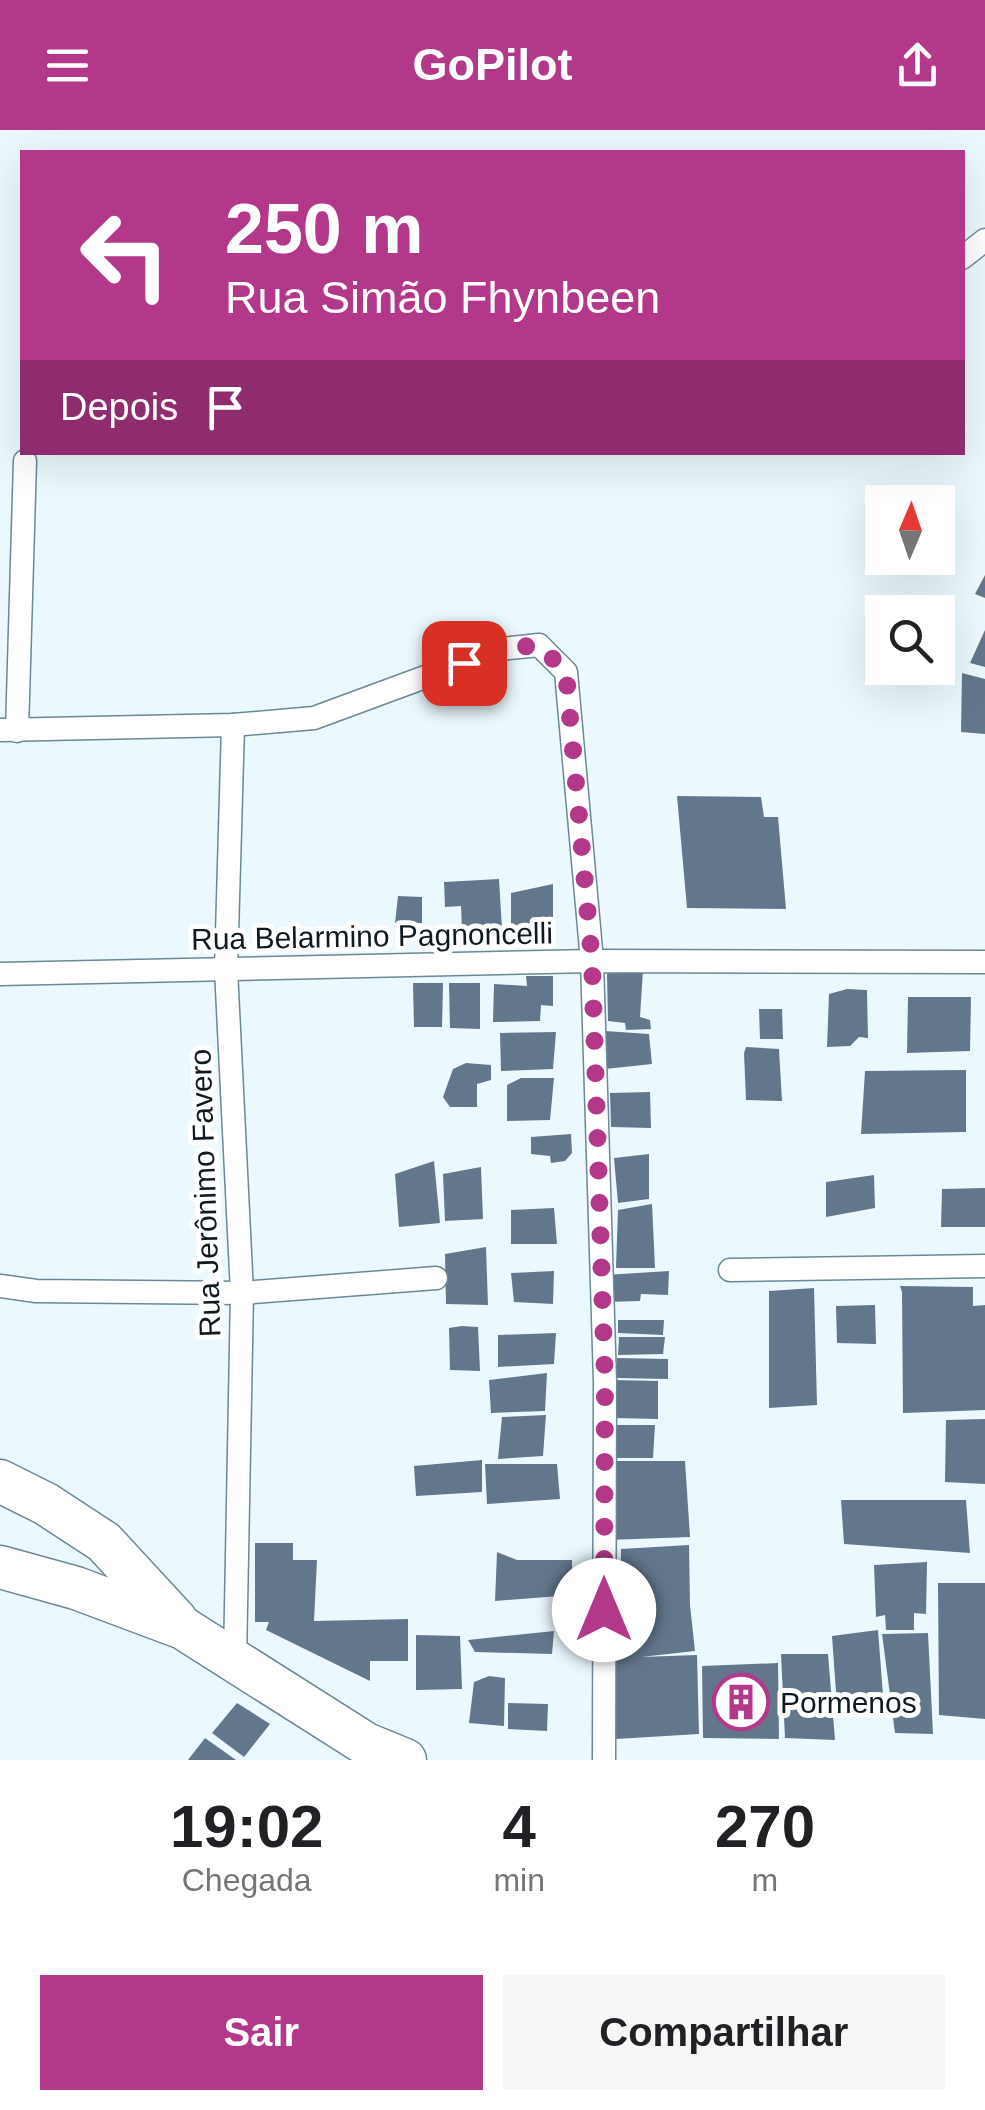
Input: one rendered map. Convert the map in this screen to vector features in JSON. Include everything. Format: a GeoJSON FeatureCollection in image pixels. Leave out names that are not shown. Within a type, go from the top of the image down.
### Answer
{"type":"FeatureCollection","features":[{"type":"Feature","properties":{"kind":"highway"},"geometry":{"type":"LineString","coordinates":[[0,1480],[104,1542],[182,1628]]}},
{"type":"Feature","properties":{"kind":"highway"},"geometry":{"type":"LineString","coordinates":[[0,1568],[76,1588],[182,1628],[366,1744],[405,1760]]}},
{"type":"Feature","properties":{"kind":"street"},"geometry":{"type":"LineString","coordinates":[[965,256],[985,240]]}},
{"type":"Feature","properties":{"kind":"street"},"geometry":{"type":"LineString","coordinates":[[25,461],[8,730],[233,725],[314,718],[501,649],[539,645],[566,672],[592,961],[605,1382],[604,1760]]}},
{"type":"Feature","properties":{"kind":"street","name":"Rua Jerônimo Favero"},"geometry":{"type":"LineString","coordinates":[[233,725],[226,969],[242,1292],[236,1660]]}},
{"type":"Feature","properties":{"kind":"street","name":"Rua Belarmino Pagnoncelli"},"geometry":{"type":"LineString","coordinates":[[0,974],[592,961],[985,962]]}},
{"type":"Feature","properties":{"kind":"street"},"geometry":{"type":"LineString","coordinates":[[730,1270],[985,1266]]}},
{"type":"Feature","properties":{"kind":"street"},"geometry":{"type":"LineString","coordinates":[[0,1286],[36,1290],[242,1292],[436,1278]]}},
{"type":"Feature","properties":{"kind":"building"},"geometry":{"type":"Polygon","coordinates":[[[985,575],[985,598],[975,594],[985,575]]]}},
{"type":"Feature","properties":{"kind":"building"},"geometry":{"type":"Polygon","coordinates":[[[985,630],[985,667],[970,663],[985,630]]]}},
{"type":"Feature","properties":{"kind":"building"},"geometry":{"type":"Polygon","coordinates":[[[962,673],[985,679],[985,734],[961,732],[962,673]]]}},
{"type":"Feature","properties":{"kind":"building"},"geometry":{"type":"Polygon","coordinates":[[[677,796],[761,797],[764,817],[778,817],[786,909],[687,908],[677,796]]]}},
{"type":"Feature","properties":{"kind":"building"},"geometry":{"type":"Polygon","coordinates":[[[499,879],[502,929],[462,930],[461,906],[445,907],[444,882],[499,879]]]}},
{"type":"Feature","properties":{"kind":"building"},"geometry":{"type":"Polygon","coordinates":[[[553,884],[553,925],[511,928],[511,893],[553,884]]]}},
{"type":"Feature","properties":{"kind":"building"},"geometry":{"type":"Polygon","coordinates":[[[398,896],[422,897],[422,923],[395,923],[398,896]]]}},
{"type":"Feature","properties":{"kind":"building"},"geometry":{"type":"Polygon","coordinates":[[[622,969],[643,970],[640,1017],[650,1020],[651,1029],[626,1030],[625,1023],[608,1021],[607,974],[622,969]]]}},
{"type":"Feature","properties":{"kind":"building"},"geometry":{"type":"Polygon","coordinates":[[[526,976],[553,976],[553,1006],[541,1005],[540,1021],[493,1022],[494,984],[527,986],[526,976]]]}},
{"type":"Feature","properties":{"kind":"building"},"geometry":{"type":"Polygon","coordinates":[[[413,983],[443,983],[442,1027],[414,1027],[413,983]]]}},
{"type":"Feature","properties":{"kind":"building"},"geometry":{"type":"Polygon","coordinates":[[[449,983],[480,983],[480,1029],[450,1028],[449,983]]]}},
{"type":"Feature","properties":{"kind":"building"},"geometry":{"type":"Polygon","coordinates":[[[847,989],[867,990],[868,1038],[859,1037],[850,1046],[827,1047],[829,994],[847,989]]]}},
{"type":"Feature","properties":{"kind":"building"},"geometry":{"type":"Polygon","coordinates":[[[908,997],[971,997],[970,1051],[907,1053],[908,997]]]}},
{"type":"Feature","properties":{"kind":"building"},"geometry":{"type":"Polygon","coordinates":[[[759,1009],[782,1009],[783,1039],[760,1039],[759,1009]]]}},
{"type":"Feature","properties":{"kind":"building"},"geometry":{"type":"Polygon","coordinates":[[[605,1031],[649,1034],[652,1064],[605,1069],[605,1031]]]}},
{"type":"Feature","properties":{"kind":"building"},"geometry":{"type":"Polygon","coordinates":[[[556,1032],[553,1069],[501,1071],[500,1033],[556,1032]]]}},
{"type":"Feature","properties":{"kind":"building"},"geometry":{"type":"Polygon","coordinates":[[[746,1047],[779,1049],[782,1101],[746,1100],[746,1047]]]}},
{"type":"Feature","properties":{"kind":"building"},"geometry":{"type":"Polygon","coordinates":[[[466,1063],[491,1065],[491,1080],[477,1084],[477,1107],[450,1107],[443,1097],[453,1069],[466,1063]]]}},
{"type":"Feature","properties":{"kind":"building"},"geometry":{"type":"Polygon","coordinates":[[[966,1070],[966,1132],[861,1134],[865,1071],[966,1070]]]}},
{"type":"Feature","properties":{"kind":"building"},"geometry":{"type":"Polygon","coordinates":[[[521,1078],[554,1078],[550,1120],[507,1121],[507,1085],[521,1078]]]}},
{"type":"Feature","properties":{"kind":"building"},"geometry":{"type":"Polygon","coordinates":[[[650,1092],[651,1128],[611,1127],[610,1093],[650,1092]]]}},
{"type":"Feature","properties":{"kind":"building"},"geometry":{"type":"Polygon","coordinates":[[[571,1134],[572,1153],[565,1161],[551,1163],[550,1156],[531,1154],[531,1137],[571,1134]]]}},
{"type":"Feature","properties":{"kind":"building"},"geometry":{"type":"Polygon","coordinates":[[[649,1154],[649,1199],[618,1203],[614,1158],[649,1154]]]}},
{"type":"Feature","properties":{"kind":"building"},"geometry":{"type":"Polygon","coordinates":[[[434,1161],[440,1223],[399,1227],[395,1174],[434,1161]]]}},
{"type":"Feature","properties":{"kind":"building"},"geometry":{"type":"Polygon","coordinates":[[[481,1167],[483,1219],[445,1221],[443,1174],[481,1167]]]}},
{"type":"Feature","properties":{"kind":"building"},"geometry":{"type":"Polygon","coordinates":[[[874,1175],[875,1208],[826,1217],[826,1182],[874,1175]]]}},
{"type":"Feature","properties":{"kind":"building"},"geometry":{"type":"Polygon","coordinates":[[[985,1188],[985,1227],[941,1227],[942,1189],[985,1188]]]}},
{"type":"Feature","properties":{"kind":"building"},"geometry":{"type":"Polygon","coordinates":[[[652,1204],[655,1268],[616,1268],[618,1210],[652,1204]]]}},
{"type":"Feature","properties":{"kind":"building"},"geometry":{"type":"Polygon","coordinates":[[[554,1208],[557,1244],[511,1244],[511,1210],[554,1208]]]}},
{"type":"Feature","properties":{"kind":"building"},"geometry":{"type":"Polygon","coordinates":[[[486,1247],[488,1305],[446,1304],[445,1254],[486,1247]]]}},
{"type":"Feature","properties":{"kind":"building"},"geometry":{"type":"Polygon","coordinates":[[[554,1271],[553,1304],[514,1302],[511,1273],[554,1271]]]}},
{"type":"Feature","properties":{"kind":"building"},"geometry":{"type":"Polygon","coordinates":[[[669,1271],[668,1295],[641,1294],[640,1301],[605,1302],[605,1275],[669,1271]]]}},
{"type":"Feature","properties":{"kind":"building"},"geometry":{"type":"Polygon","coordinates":[[[900,1286],[973,1287],[973,1306],[985,1305],[985,1410],[903,1413],[900,1286]]]}},
{"type":"Feature","properties":{"kind":"building"},"geometry":{"type":"Polygon","coordinates":[[[814,1288],[817,1405],[769,1408],[769,1291],[814,1288]]]}},
{"type":"Feature","properties":{"kind":"building"},"geometry":{"type":"Polygon","coordinates":[[[875,1305],[876,1344],[837,1343],[836,1306],[875,1305]]]}},
{"type":"Feature","properties":{"kind":"building"},"geometry":{"type":"Polygon","coordinates":[[[618,1320],[664,1320],[663,1335],[618,1333],[618,1320]]]}},
{"type":"Feature","properties":{"kind":"building"},"geometry":{"type":"Polygon","coordinates":[[[478,1327],[480,1371],[450,1370],[449,1328],[478,1327]]]}},
{"type":"Feature","properties":{"kind":"building"},"geometry":{"type":"Polygon","coordinates":[[[556,1333],[554,1364],[498,1367],[498,1335],[556,1333]]]}},
{"type":"Feature","properties":{"kind":"building"},"geometry":{"type":"Polygon","coordinates":[[[619,1337],[665,1337],[663,1354],[618,1355],[619,1337]]]}},
{"type":"Feature","properties":{"kind":"building"},"geometry":{"type":"Polygon","coordinates":[[[617,1358],[668,1359],[668,1379],[617,1378],[617,1358]]]}},
{"type":"Feature","properties":{"kind":"building"},"geometry":{"type":"Polygon","coordinates":[[[547,1373],[545,1411],[491,1413],[489,1380],[547,1373]]]}},
{"type":"Feature","properties":{"kind":"building"},"geometry":{"type":"Polygon","coordinates":[[[613,1380],[658,1381],[658,1419],[613,1418],[613,1380]]]}},
{"type":"Feature","properties":{"kind":"building"},"geometry":{"type":"Polygon","coordinates":[[[546,1415],[543,1456],[498,1459],[502,1417],[546,1415]]]}},
{"type":"Feature","properties":{"kind":"building"},"geometry":{"type":"Polygon","coordinates":[[[985,1419],[985,1484],[945,1482],[946,1420],[985,1419]]]}},
{"type":"Feature","properties":{"kind":"building"},"geometry":{"type":"Polygon","coordinates":[[[615,1425],[655,1425],[653,1458],[616,1458],[615,1425]]]}},
{"type":"Feature","properties":{"kind":"building"},"geometry":{"type":"Polygon","coordinates":[[[482,1460],[482,1492],[416,1496],[414,1466],[482,1460]]]}},
{"type":"Feature","properties":{"kind":"building"},"geometry":{"type":"Polygon","coordinates":[[[604,1461],[685,1461],[690,1537],[608,1540],[604,1461]]]}},
{"type":"Feature","properties":{"kind":"building"},"geometry":{"type":"Polygon","coordinates":[[[485,1464],[557,1464],[560,1499],[487,1504],[485,1464]]]}},
{"type":"Feature","properties":{"kind":"building"},"geometry":{"type":"Polygon","coordinates":[[[841,1500],[966,1500],[970,1553],[844,1544],[841,1500]]]}},
{"type":"Feature","properties":{"kind":"building"},"geometry":{"type":"Polygon","coordinates":[[[255,1543],[293,1543],[293,1560],[317,1560],[314,1621],[408,1619],[408,1661],[370,1661],[370,1681],[266,1630],[269,1622],[255,1622],[255,1543]]]}},
{"type":"Feature","properties":{"kind":"building"},"geometry":{"type":"Polygon","coordinates":[[[689,1545],[695,1651],[641,1657],[697,1655],[699,1734],[616,1739],[614,1657],[620,1657],[621,1549],[689,1545]]]}},
{"type":"Feature","properties":{"kind":"building"},"geometry":{"type":"Polygon","coordinates":[[[497,1552],[517,1560],[572,1560],[572,1595],[495,1601],[497,1552]]]}},
{"type":"Feature","properties":{"kind":"building"},"geometry":{"type":"Polygon","coordinates":[[[927,1562],[926,1614],[914,1613],[914,1630],[886,1630],[885,1615],[876,1617],[874,1565],[927,1562]]]}},
{"type":"Feature","properties":{"kind":"building"},"geometry":{"type":"Polygon","coordinates":[[[938,1583],[985,1583],[985,1719],[939,1715],[938,1583]]]}},
{"type":"Feature","properties":{"kind":"building"},"geometry":{"type":"Polygon","coordinates":[[[878,1630],[884,1708],[837,1706],[832,1636],[878,1630]]]}},
{"type":"Feature","properties":{"kind":"building"},"geometry":{"type":"Polygon","coordinates":[[[554,1631],[552,1654],[475,1652],[468,1640],[554,1631]]]}},
{"type":"Feature","properties":{"kind":"building"},"geometry":{"type":"Polygon","coordinates":[[[928,1633],[933,1734],[895,1733],[882,1634],[928,1633]]]}},
{"type":"Feature","properties":{"kind":"building"},"geometry":{"type":"Polygon","coordinates":[[[416,1635],[460,1636],[462,1689],[416,1690],[416,1635]]]}},
{"type":"Feature","properties":{"kind":"building"},"geometry":{"type":"Polygon","coordinates":[[[781,1654],[828,1654],[835,1740],[785,1738],[781,1654]]]}},
{"type":"Feature","properties":{"kind":"building","name":"Pormenos"},"geometry":{"type":"Polygon","coordinates":[[[778,1663],[779,1739],[703,1738],[702,1666],[778,1663]]]}},
{"type":"Feature","properties":{"kind":"building"},"geometry":{"type":"Polygon","coordinates":[[[489,1676],[505,1678],[504,1726],[469,1723],[474,1682],[489,1676]]]}},
{"type":"Feature","properties":{"kind":"building"},"geometry":{"type":"Polygon","coordinates":[[[237,1703],[270,1724],[244,1757],[212,1733],[237,1703]]]}},
{"type":"Feature","properties":{"kind":"building"},"geometry":{"type":"Polygon","coordinates":[[[508,1703],[548,1704],[547,1731],[508,1729],[508,1703]]]}},
{"type":"Feature","properties":{"kind":"building"},"geometry":{"type":"Polygon","coordinates":[[[205,1738],[236,1760],[188,1760],[205,1738]]]}},
{"type":"Feature","properties":{"kind":"place","name":"Pormenos"},"geometry":{"type":"Point","coordinates":[741,1702]}},
{"type":"Feature","properties":{"kind":"route"},"geometry":{"type":"LineString","coordinates":[[464,663],[501,649],[539,645],[566,672],[592,961],[605,1382],[604,1610]]}}]}
